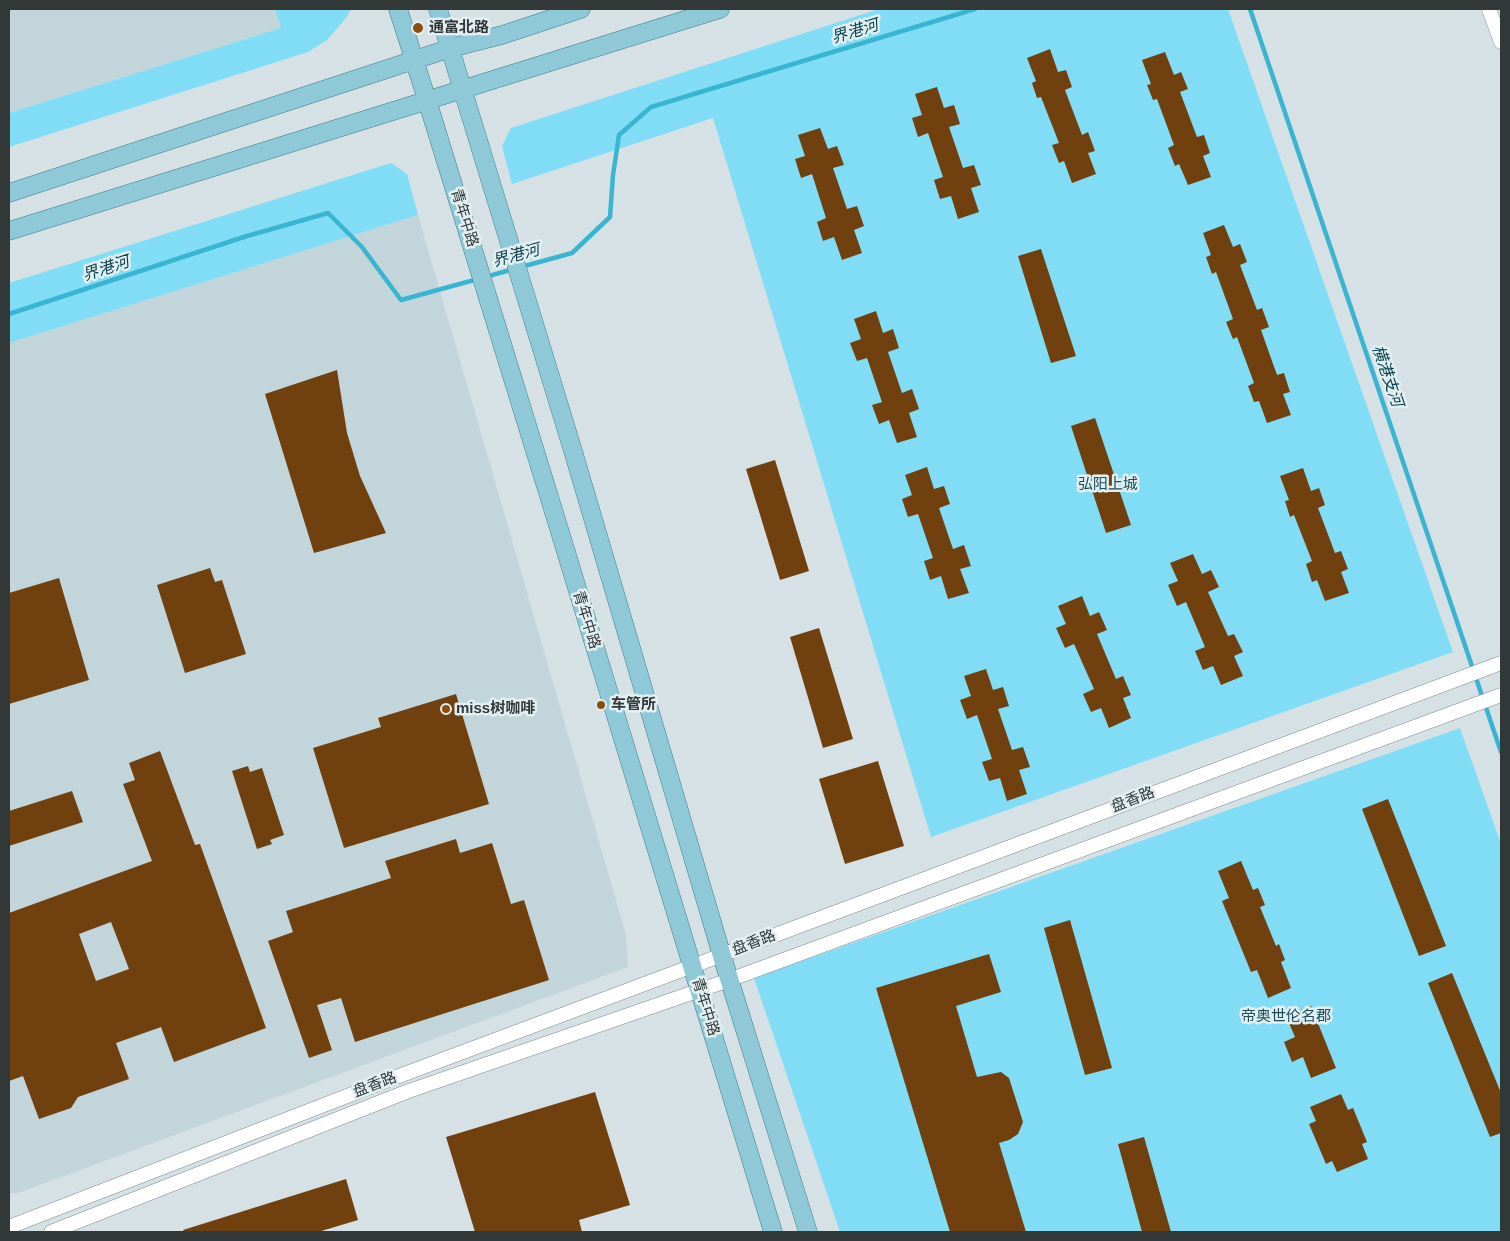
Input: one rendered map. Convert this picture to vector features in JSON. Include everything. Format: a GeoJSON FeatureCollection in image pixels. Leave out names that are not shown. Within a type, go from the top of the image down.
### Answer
{"type":"FeatureCollection","features":[{"type":"Feature","properties":{"kind":"main road","name":"青年中路"},"geometry":{"type":"LineString","coordinates":[[398,9],[693,965],[773,1232]]}},
{"type":"Feature","properties":{"kind":"main road","name":"青年中路"},"geometry":{"type":"LineString","coordinates":[[438,9],[573,451],[729,980],[808,1232]]}},
{"type":"Feature","properties":{"kind":"main road"},"geometry":{"type":"LineString","coordinates":[[9,193],[451,48],[502,35],[581,9]]}},
{"type":"Feature","properties":{"kind":"main road"},"geometry":{"type":"LineString","coordinates":[[9,230],[720,9]]}},
{"type":"Feature","properties":{"kind":"street"},"geometry":{"type":"LineString","coordinates":[[1489,9],[1501,42]]}},
{"type":"Feature","properties":{"kind":"street","name":"盘香路"},"geometry":{"type":"LineString","coordinates":[[9,1227],[391,1079],[1501,663]]}},
{"type":"Feature","properties":{"kind":"street","name":"盘香路"},"geometry":{"type":"LineString","coordinates":[[51,1232],[406,1092],[729,980],[1501,695]]}},
{"type":"Feature","properties":{"kind":"shaded area"},"geometry":{"type":"Polygon","coordinates":[[[9,9],[275,9],[281,28],[9,113],[9,9]]]}},
{"type":"Feature","properties":{"kind":"shaded area"},"geometry":{"type":"Polygon","coordinates":[[[418,215],[626,935],[628,967],[18,1193],[9,1194],[9,343],[418,215]]]}},
{"type":"Feature","properties":{"kind":"green space"},"geometry":{"type":"Polygon","coordinates":[[[275,9],[351,9],[346,18],[327,40],[308,52],[9,147],[9,113],[281,28],[275,9]]]}},
{"type":"Feature","properties":{"kind":"green space","name":"弘阳上城"},"geometry":{"type":"Polygon","coordinates":[[[879,9],[1228,9],[1453,652],[931,837],[713,118],[512,184],[502,146],[511,128],[879,9]]]}},
{"type":"Feature","properties":{"kind":"green space"},"geometry":{"type":"Polygon","coordinates":[[[391,163],[407,174],[418,215],[9,343],[9,283],[391,163]]]}},
{"type":"Feature","properties":{"kind":"green space","name":"帝奥世伦名郡"},"geometry":{"type":"Polygon","coordinates":[[[1460,728],[1501,844],[1501,1232],[840,1232],[754,978],[1460,728]]]}},
{"type":"Feature","properties":{"kind":"building"},"geometry":{"type":"Polygon","coordinates":[[[1050,49],[1058,72],[1066,70],[1072,87],[1065,90],[1082,135],[1088,132],[1095,151],[1088,153],[1096,174],[1072,183],[1064,161],[1059,163],[1052,145],[1059,143],[1041,97],[1037,98],[1032,83],[1036,81],[1027,58],[1050,49]]]}},
{"type":"Feature","properties":{"kind":"building"},"geometry":{"type":"Polygon","coordinates":[[[1165,52],[1174,75],[1181,72],[1188,89],[1180,92],[1197,137],[1204,135],[1210,153],[1203,156],[1211,177],[1188,185],[1179,164],[1175,166],[1168,148],[1174,145],[1157,99],[1153,100],[1147,85],[1151,84],[1142,60],[1165,52]]]}},
{"type":"Feature","properties":{"kind":"building"},"geometry":{"type":"Polygon","coordinates":[[[937,87],[944,108],[954,105],[960,124],[949,127],[963,168],[974,165],[981,185],[971,188],[979,212],[958,219],[951,196],[940,199],[934,180],[943,177],[928,133],[918,137],[912,118],[922,115],[915,94],[937,87]]]}},
{"type":"Feature","properties":{"kind":"building"},"geometry":{"type":"Polygon","coordinates":[[[820,128],[828,149],[837,146],[844,165],[833,168],[847,209],[857,206],[864,226],[854,230],[862,253],[842,260],[834,237],[823,241],[817,222],[826,218],[812,174],[801,178],[795,159],[805,156],[798,135],[820,128]]]}},
{"type":"Feature","properties":{"kind":"building"},"geometry":{"type":"Polygon","coordinates":[[[1224,225],[1233,247],[1240,244],[1247,262],[1240,265],[1257,310],[1262,308],[1269,327],[1261,330],[1277,375],[1284,373],[1290,392],[1283,394],[1291,415],[1267,423],[1259,401],[1254,402],[1248,386],[1254,383],[1237,337],[1233,339],[1226,322],[1233,319],[1216,272],[1212,274],[1206,257],[1211,255],[1203,233],[1224,225]]]}},
{"type":"Feature","properties":{"kind":"building"},"geometry":{"type":"Polygon","coordinates":[[[1041,249],[1076,356],[1051,363],[1018,256],[1041,249]]]}},
{"type":"Feature","properties":{"kind":"building"},"geometry":{"type":"Polygon","coordinates":[[[876,311],[883,333],[893,329],[899,348],[888,352],[902,393],[912,389],[919,409],[909,413],[917,437],[897,443],[889,420],[879,424],[872,405],[882,402],[867,358],[857,361],[850,343],[861,339],[854,319],[876,311]]]}},
{"type":"Feature","properties":{"kind":"building"},"geometry":{"type":"Polygon","coordinates":[[[337,370],[347,433],[360,476],[386,533],[314,553],[265,394],[337,370]]]}},
{"type":"Feature","properties":{"kind":"building"},"geometry":{"type":"Polygon","coordinates":[[[1095,418],[1131,525],[1106,533],[1071,426],[1095,418]]]}},
{"type":"Feature","properties":{"kind":"building"},"geometry":{"type":"Polygon","coordinates":[[[775,460],[809,571],[780,580],[746,469],[775,460]]]}},
{"type":"Feature","properties":{"kind":"building"},"geometry":{"type":"Polygon","coordinates":[[[927,467],[934,489],[944,486],[950,504],[939,508],[953,549],[964,545],[971,566],[960,569],[969,593],[948,599],[941,576],[930,580],[924,561],[933,558],[918,514],[908,517],[902,499],[912,495],[905,475],[927,467]]]}},
{"type":"Feature","properties":{"kind":"building"},"geometry":{"type":"Polygon","coordinates":[[[1303,468],[1311,491],[1319,488],[1325,505],[1318,508],[1335,553],[1341,551],[1348,569],[1341,572],[1349,593],[1325,601],[1317,580],[1312,582],[1306,564],[1312,561],[1294,515],[1290,517],[1285,501],[1289,500],[1280,476],[1303,468]]]}},
{"type":"Feature","properties":{"kind":"building"},"geometry":{"type":"Polygon","coordinates":[[[1193,554],[1202,574],[1211,570],[1219,587],[1208,592],[1228,636],[1234,634],[1243,652],[1234,656],[1243,676],[1221,685],[1213,666],[1203,670],[1195,651],[1205,647],[1186,602],[1177,606],[1168,585],[1178,581],[1170,563],[1193,554]]]}},
{"type":"Feature","properties":{"kind":"building"},"geometry":{"type":"Polygon","coordinates":[[[210,568],[215,582],[222,580],[246,654],[185,673],[157,585],[210,568]]]}},
{"type":"Feature","properties":{"kind":"building"},"geometry":{"type":"Polygon","coordinates":[[[59,578],[89,680],[9,704],[9,593],[59,578]]]}},
{"type":"Feature","properties":{"kind":"building"},"geometry":{"type":"Polygon","coordinates":[[[1082,596],[1090,616],[1099,612],[1107,630],[1097,634],[1116,679],[1123,676],[1131,695],[1123,698],[1131,718],[1109,728],[1101,708],[1091,712],[1083,694],[1094,689],[1074,644],[1065,648],[1056,628],[1066,624],[1058,606],[1082,596]]]}},
{"type":"Feature","properties":{"kind":"building"},"geometry":{"type":"Polygon","coordinates":[[[819,628],[853,739],[823,748],[790,637],[819,628]]]}},
{"type":"Feature","properties":{"kind":"building"},"geometry":{"type":"Polygon","coordinates":[[[986,669],[993,690],[1003,687],[1009,706],[998,709],[1012,750],[1023,747],[1030,767],[1019,770],[1027,794],[1007,801],[1000,778],[989,781],[982,762],[992,759],[977,715],[967,719],[960,700],[971,696],[964,676],[986,669]]]}},
{"type":"Feature","properties":{"kind":"building"},"geometry":{"type":"Polygon","coordinates":[[[456,694],[489,804],[344,848],[313,748],[381,727],[378,718],[456,694]]]}},
{"type":"Feature","properties":{"kind":"building"},"geometry":{"type":"Polygon","coordinates":[[[160,751],[195,845],[200,844],[266,1028],[174,1062],[161,1027],[116,1043],[129,1079],[78,1097],[71,1108],[39,1119],[23,1076],[9,1081],[9,913],[152,861],[123,784],[135,780],[129,763],[160,751]],[[111,922],[79,934],[96,981],[129,969],[111,922]]]}},
{"type":"Feature","properties":{"kind":"building"},"geometry":{"type":"Polygon","coordinates":[[[878,761],[904,846],[845,864],[819,779],[878,761]]]}},
{"type":"Feature","properties":{"kind":"building"},"geometry":{"type":"Polygon","coordinates":[[[248,766],[250,772],[262,768],[284,835],[270,840],[272,844],[257,849],[232,771],[248,766]]]}},
{"type":"Feature","properties":{"kind":"building"},"geometry":{"type":"Polygon","coordinates":[[[72,791],[83,822],[9,846],[9,811],[72,791]]]}},
{"type":"Feature","properties":{"kind":"building"},"geometry":{"type":"Polygon","coordinates":[[[1388,799],[1446,946],[1419,956],[1362,809],[1388,799]]]}},
{"type":"Feature","properties":{"kind":"building"},"geometry":{"type":"Polygon","coordinates":[[[456,839],[460,853],[492,843],[511,904],[524,900],[549,980],[355,1042],[341,998],[317,1005],[332,1050],[309,1058],[268,941],[293,932],[286,911],[391,878],[385,861],[456,839]]]}},
{"type":"Feature","properties":{"kind":"building"},"geometry":{"type":"Polygon","coordinates":[[[1241,861],[1253,890],[1258,888],[1265,905],[1260,907],[1276,946],[1279,944],[1285,960],[1281,962],[1291,988],[1268,998],[1257,970],[1251,972],[1222,901],[1229,898],[1218,871],[1241,861]]]}},
{"type":"Feature","properties":{"kind":"building"},"geometry":{"type":"Polygon","coordinates":[[[1070,920],[1112,1068],[1085,1075],[1044,928],[1070,920]]]}},
{"type":"Feature","properties":{"kind":"building"},"geometry":{"type":"Polygon","coordinates":[[[989,954],[1001,992],[956,1006],[977,1077],[1001,1072],[1009,1078],[1023,1122],[1018,1134],[1009,1140],[999,1143],[1026,1232],[950,1232],[876,988],[989,954]]]}},
{"type":"Feature","properties":{"kind":"building"},"geometry":{"type":"Polygon","coordinates":[[[1452,973],[1501,1093],[1501,1133],[1490,1137],[1428,983],[1452,973]]]}},
{"type":"Feature","properties":{"kind":"building"},"geometry":{"type":"Polygon","coordinates":[[[1311,1006],[1336,1068],[1311,1078],[1303,1057],[1292,1062],[1284,1042],[1295,1037],[1286,1016],[1311,1006]]]}},
{"type":"Feature","properties":{"kind":"building"},"geometry":{"type":"Polygon","coordinates":[[[595,1092],[630,1205],[579,1220],[582,1232],[475,1232],[446,1137],[595,1092]]]}},
{"type":"Feature","properties":{"kind":"building"},"geometry":{"type":"Polygon","coordinates":[[[1341,1094],[1348,1110],[1353,1108],[1367,1142],[1362,1144],[1368,1159],[1337,1172],[1332,1161],[1326,1164],[1309,1124],[1316,1121],[1310,1107],[1341,1094]]]}},
{"type":"Feature","properties":{"kind":"building"},"geometry":{"type":"Polygon","coordinates":[[[1144,1137],[1171,1232],[1142,1232],[1118,1144],[1144,1137]]]}},
{"type":"Feature","properties":{"kind":"building"},"geometry":{"type":"Polygon","coordinates":[[[346,1179],[358,1220],[318,1232],[184,1232],[183,1230],[346,1179]]]}},
{"type":"Feature","properties":{"kind":"waterway","name":"界港河"},"geometry":{"type":"LineString","coordinates":[[521,267],[572,253],[610,217],[613,175],[619,135],[651,107],[975,9]]}},
{"type":"Feature","properties":{"kind":"waterway","name":"横港支河"},"geometry":{"type":"LineString","coordinates":[[1250,9],[1501,752]]}},
{"type":"Feature","properties":{"kind":"waterway","name":"界港河"},"geometry":{"type":"LineString","coordinates":[[9,314],[247,236],[328,213],[362,247],[401,300],[478,279]]}},
{"type":"Feature","properties":{"kind":"waterway","name":"界港河"},"geometry":{"type":"LineString","coordinates":[[485,277],[514,269]]}},
{"type":"Feature","properties":{"kind":"place","name":"通富北路"},"geometry":{"type":"Point","coordinates":[418,28]}},
{"type":"Feature","properties":{"kind":"place","name":"车管所"},"geometry":{"type":"Point","coordinates":[601,705]}},
{"type":"Feature","properties":{"kind":"place","name":"miss树咖啡"},"geometry":{"type":"Point","coordinates":[446,709]}}]}
